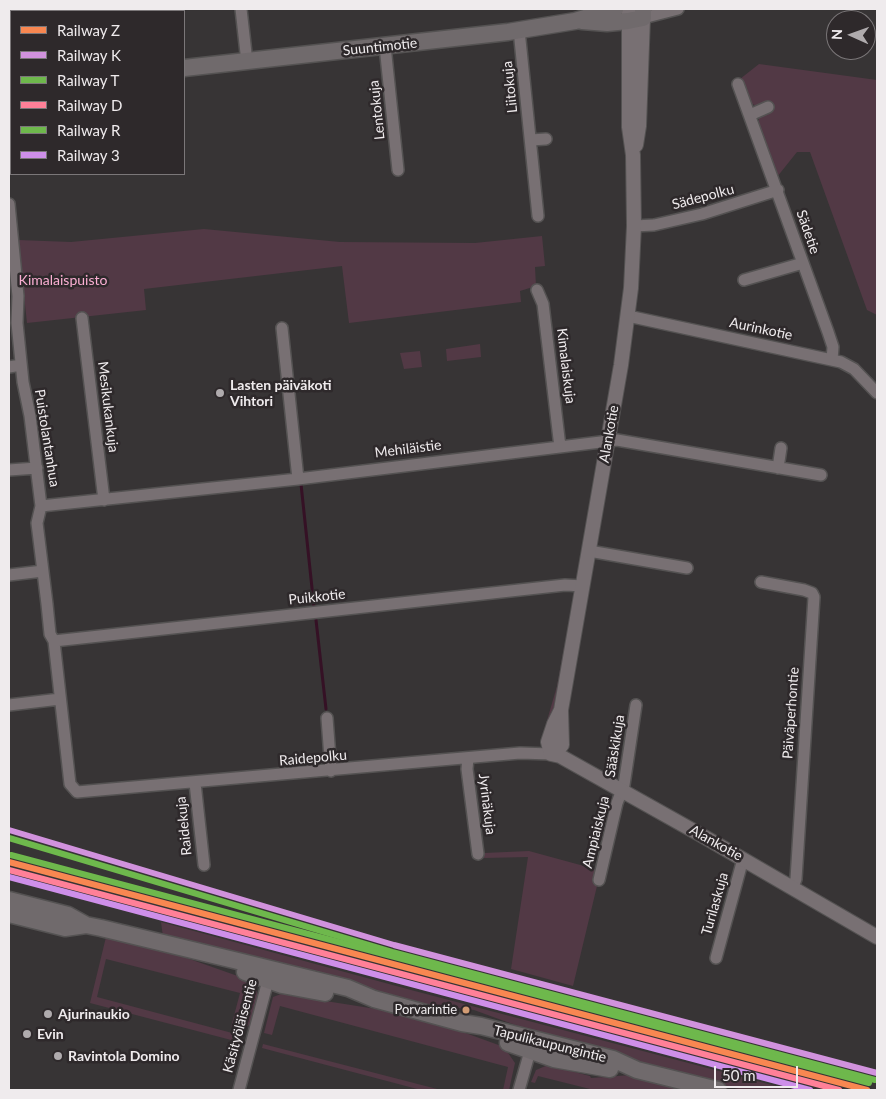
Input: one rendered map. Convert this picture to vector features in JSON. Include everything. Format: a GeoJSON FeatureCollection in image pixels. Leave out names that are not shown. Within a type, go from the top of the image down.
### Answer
{"type":"FeatureCollection","features":[{"type":"Feature","properties":{"kind":"main road","name":"Suuntimotie"},"geometry":{"type":"LineString","coordinates":[[185,68],[519,30],[575,21],[615,9]]}},
{"type":"Feature","properties":{"kind":"main road","name":"Suuntimotie"},"geometry":{"type":"LineString","coordinates":[[575,21],[607,24],[636,14]]}},
{"type":"Feature","properties":{"kind":"main road","name":"Tapulikaupungintie"},"geometry":{"type":"LineString","coordinates":[[9,900],[68,915],[86,925],[204,953],[270,975],[348,988],[374,999],[462,1024],[479,1033],[531,1045],[554,1059],[611,1069],[637,1070],[718,1090]]}},
{"type":"Feature","properties":{"kind":"main road","name":"Tapulikaupungintie"},"geometry":{"type":"LineString","coordinates":[[9,914],[65,928],[86,925]]}},
{"type":"Feature","properties":{"kind":"street"},"geometry":{"type":"LineString","coordinates":[[241,9],[247,62]]}},
{"type":"Feature","properties":{"kind":"street"},"geometry":{"type":"LineString","coordinates":[[636,14],[678,9]]}},
{"type":"Feature","properties":{"kind":"street","name":"Alankotie"},"geometry":{"type":"LineString","coordinates":[[552,754],[562,745],[561,710],[628,316],[634,226],[633,156],[639,126],[636,14]]}},
{"type":"Feature","properties":{"kind":"street","name":"Liitokuja"},"geometry":{"type":"LineString","coordinates":[[519,30],[538,216]]}},
{"type":"Feature","properties":{"kind":"street","name":"Lentokuja"},"geometry":{"type":"LineString","coordinates":[[385,46],[398,170]]}},
{"type":"Feature","properties":{"kind":"street","name":"Sädetie"},"geometry":{"type":"LineString","coordinates":[[738,84],[778,190],[833,347],[832,360]]}},
{"type":"Feature","properties":{"kind":"street"},"geometry":{"type":"LineString","coordinates":[[750,115],[768,107]]}},
{"type":"Feature","properties":{"kind":"street"},"geometry":{"type":"LineString","coordinates":[[531,140],[546,138]]}},
{"type":"Feature","properties":{"kind":"street","name":"Sädepolku"},"geometry":{"type":"LineString","coordinates":[[634,226],[654,225],[702,214],[778,190]]}},
{"type":"Feature","properties":{"kind":"street","name":"Puistolantanhua"},"geometry":{"type":"LineString","coordinates":[[9,204],[10,241],[18,296],[16,323],[41,506],[37,523],[50,634],[54,641],[70,784],[77,792]]}},
{"type":"Feature","properties":{"kind":"street"},"geometry":{"type":"LineString","coordinates":[[744,280],[803,263]]}},
{"type":"Feature","properties":{"kind":"street","name":"Kimalaiskuja"},"geometry":{"type":"LineString","coordinates":[[537,290],[543,304],[560,447]]}},
{"type":"Feature","properties":{"kind":"street","name":"Aurinkotie"},"geometry":{"type":"LineString","coordinates":[[628,316],[832,360],[854,369],[877,393]]}},
{"type":"Feature","properties":{"kind":"street","name":"Mesikukankuja"},"geometry":{"type":"LineString","coordinates":[[82,318],[104,500]]}},
{"type":"Feature","properties":{"kind":"street"},"geometry":{"type":"LineString","coordinates":[[282,328],[298,479]]}},
{"type":"Feature","properties":{"kind":"street"},"geometry":{"type":"LineString","coordinates":[[9,367],[21,365]]}},
{"type":"Feature","properties":{"kind":"street","name":"Mehiläistie"},"geometry":{"type":"LineString","coordinates":[[41,506],[298,479],[621,440],[821,475]]}},
{"type":"Feature","properties":{"kind":"street"},"geometry":{"type":"LineString","coordinates":[[778,468],[780,448]]}},
{"type":"Feature","properties":{"kind":"street"},"geometry":{"type":"LineString","coordinates":[[9,470],[37,468]]}},
{"type":"Feature","properties":{"kind":"street"},"geometry":{"type":"LineString","coordinates":[[589,551],[687,568]]}},
{"type":"Feature","properties":{"kind":"street"},"geometry":{"type":"LineString","coordinates":[[9,575],[43,571]]}},
{"type":"Feature","properties":{"kind":"street","name":"Päiväperhontie"},"geometry":{"type":"LineString","coordinates":[[761,582],[804,590],[812,593],[814,597],[796,879],[793,887]]}},
{"type":"Feature","properties":{"kind":"street","name":"Puikkotie"},"geometry":{"type":"LineString","coordinates":[[54,641],[565,585],[583,586]]}},
{"type":"Feature","properties":{"kind":"street"},"geometry":{"type":"LineString","coordinates":[[9,705],[60,699]]}},
{"type":"Feature","properties":{"kind":"street","name":"Sääskikuja"},"geometry":{"type":"LineString","coordinates":[[622,791],[636,705]]}},
{"type":"Feature","properties":{"kind":"street"},"geometry":{"type":"LineString","coordinates":[[327,718],[331,771]]}},
{"type":"Feature","properties":{"kind":"street","name":"Raidepolku"},"geometry":{"type":"LineString","coordinates":[[77,792],[195,783],[210,779],[241,776],[270,776],[331,771],[520,753],[552,754]]}},
{"type":"Feature","properties":{"kind":"street","name":"Alankotie"},"geometry":{"type":"LineString","coordinates":[[552,754],[560,756],[744,859],[877,937]]}},
{"type":"Feature","properties":{"kind":"street","name":"Jyrinäkuja"},"geometry":{"type":"LineString","coordinates":[[468,758],[467,769],[478,854]]}},
{"type":"Feature","properties":{"kind":"street","name":"Raidekuja"},"geometry":{"type":"LineString","coordinates":[[195,783],[204,865]]}},
{"type":"Feature","properties":{"kind":"street","name":"Ampiaiskuja"},"geometry":{"type":"LineString","coordinates":[[599,880],[622,791]]}},
{"type":"Feature","properties":{"kind":"street","name":"Turilaskuja"},"geometry":{"type":"LineString","coordinates":[[716,958],[744,859]]}},
{"type":"Feature","properties":{"kind":"street","name":"Käsityöläisentie"},"geometry":{"type":"LineString","coordinates":[[239,1090],[270,975]]}},
{"type":"Feature","properties":{"kind":"street"},"geometry":{"type":"LineString","coordinates":[[519,1090],[531,1045]]}},
{"type":"Feature","properties":{"kind":"green space"},"geometry":{"type":"Polygon","coordinates":[[[759,64],[877,80],[877,315],[867,310],[810,152],[797,152],[777,177],[759,124],[759,117],[772,111],[769,103],[759,107],[750,103],[740,79],[759,64]]]}},
{"type":"Feature","properties":{"kind":"green space","name":"Kimalaispuisto"},"geometry":{"type":"Polygon","coordinates":[[[204,229],[340,242],[475,243],[542,236],[545,266],[535,267],[536,286],[520,291],[521,302],[349,323],[342,266],[144,289],[146,310],[27,323],[18,240],[71,242],[204,229]]]}},
{"type":"Feature","properties":{"kind":"green space"},"geometry":{"type":"Polygon","coordinates":[[[480,344],[481,357],[447,361],[446,349],[480,344]]]}},
{"type":"Feature","properties":{"kind":"green space"},"geometry":{"type":"Polygon","coordinates":[[[420,351],[422,367],[404,369],[400,353],[420,351]]]}},
{"type":"Feature","properties":{"kind":"green space"},"geometry":{"type":"Polygon","coordinates":[[[574,593],[558,696],[548,728],[546,724],[557,686],[574,593]]]}},
{"type":"Feature","properties":{"kind":"green space"},"geometry":{"type":"Polygon","coordinates":[[[529,851],[595,869],[593,879],[597,886],[573,986],[511,969],[528,857],[484,858],[484,853],[529,851]]]}},
{"type":"Feature","properties":{"kind":"green space"},"geometry":{"type":"Polygon","coordinates":[[[161,922],[791,1090],[742,1090],[526,1033],[520,1030],[518,1026],[474,1010],[459,1008],[439,1009],[163,937],[161,922]]]}},
{"type":"Feature","properties":{"kind":"green space"},"geometry":{"type":"Polygon","coordinates":[[[106,937],[167,951],[255,983],[258,997],[250,1025],[241,1029],[231,1027],[240,993],[106,959],[97,997],[236,1034],[238,1039],[235,1041],[90,1003],[106,937]]]}},
{"type":"Feature","properties":{"kind":"green space"},"geometry":{"type":"Polygon","coordinates":[[[281,994],[389,1011],[449,1027],[504,1047],[515,1063],[509,1090],[503,1090],[508,1067],[280,1006],[272,1035],[264,1033],[273,997],[281,994]]]}},
{"type":"Feature","properties":{"kind":"green space"},"geometry":{"type":"Polygon","coordinates":[[[263,1044],[441,1090],[421,1090],[262,1048],[263,1044]]]}},
{"type":"Feature","properties":{"kind":"green space"},"geometry":{"type":"Polygon","coordinates":[[[548,1065],[590,1076],[591,1078],[631,1075],[694,1090],[594,1090],[538,1076],[535,1083],[531,1082],[536,1070],[548,1065]]]}},
{"type":"Feature","properties":{"kind":"waterway"},"geometry":{"type":"LineString","coordinates":[[301,484],[314,607]]}},
{"type":"Feature","properties":{"kind":"waterway"},"geometry":{"type":"LineString","coordinates":[[316,620],[326,709]]}},
{"type":"Feature","properties":{"kind":"rail line","name":"K"},"geometry":{"type":"LineString","coordinates":[[9,830],[394,945],[877,1073]]}},
{"type":"Feature","properties":{"kind":"rail line","name":"T"},"geometry":{"type":"LineString","coordinates":[[9,838],[392,952],[875,1080]]}},
{"type":"Feature","properties":{"kind":"rail line","name":"R"},"geometry":{"type":"LineString","coordinates":[[11,855],[869,1083]]}},
{"type":"Feature","properties":{"kind":"rail line","name":"Z"},"geometry":{"type":"LineString","coordinates":[[9,862],[867,1090]]}},
{"type":"Feature","properties":{"kind":"rail line","name":"D"},"geometry":{"type":"LineString","coordinates":[[9,870],[839,1090]]}},
{"type":"Feature","properties":{"kind":"rail line","name":"3"},"geometry":{"type":"LineString","coordinates":[[9,877],[810,1090]]}},
{"type":"Feature","properties":{"kind":"place","name":"Lasten päiväkoti Vihtori"},"geometry":{"type":"Point","coordinates":[220,393]}},
{"type":"Feature","properties":{"kind":"place","name":"Porvarintie"},"geometry":{"type":"Point","coordinates":[466,1010]}},
{"type":"Feature","properties":{"kind":"place","name":"Ajurinaukio"},"geometry":{"type":"Point","coordinates":[48,1014]}},
{"type":"Feature","properties":{"kind":"place","name":"Evin"},"geometry":{"type":"Point","coordinates":[27,1034]}},
{"type":"Feature","properties":{"kind":"place","name":"Ravintola Domino"},"geometry":{"type":"Point","coordinates":[58,1056]}}]}
